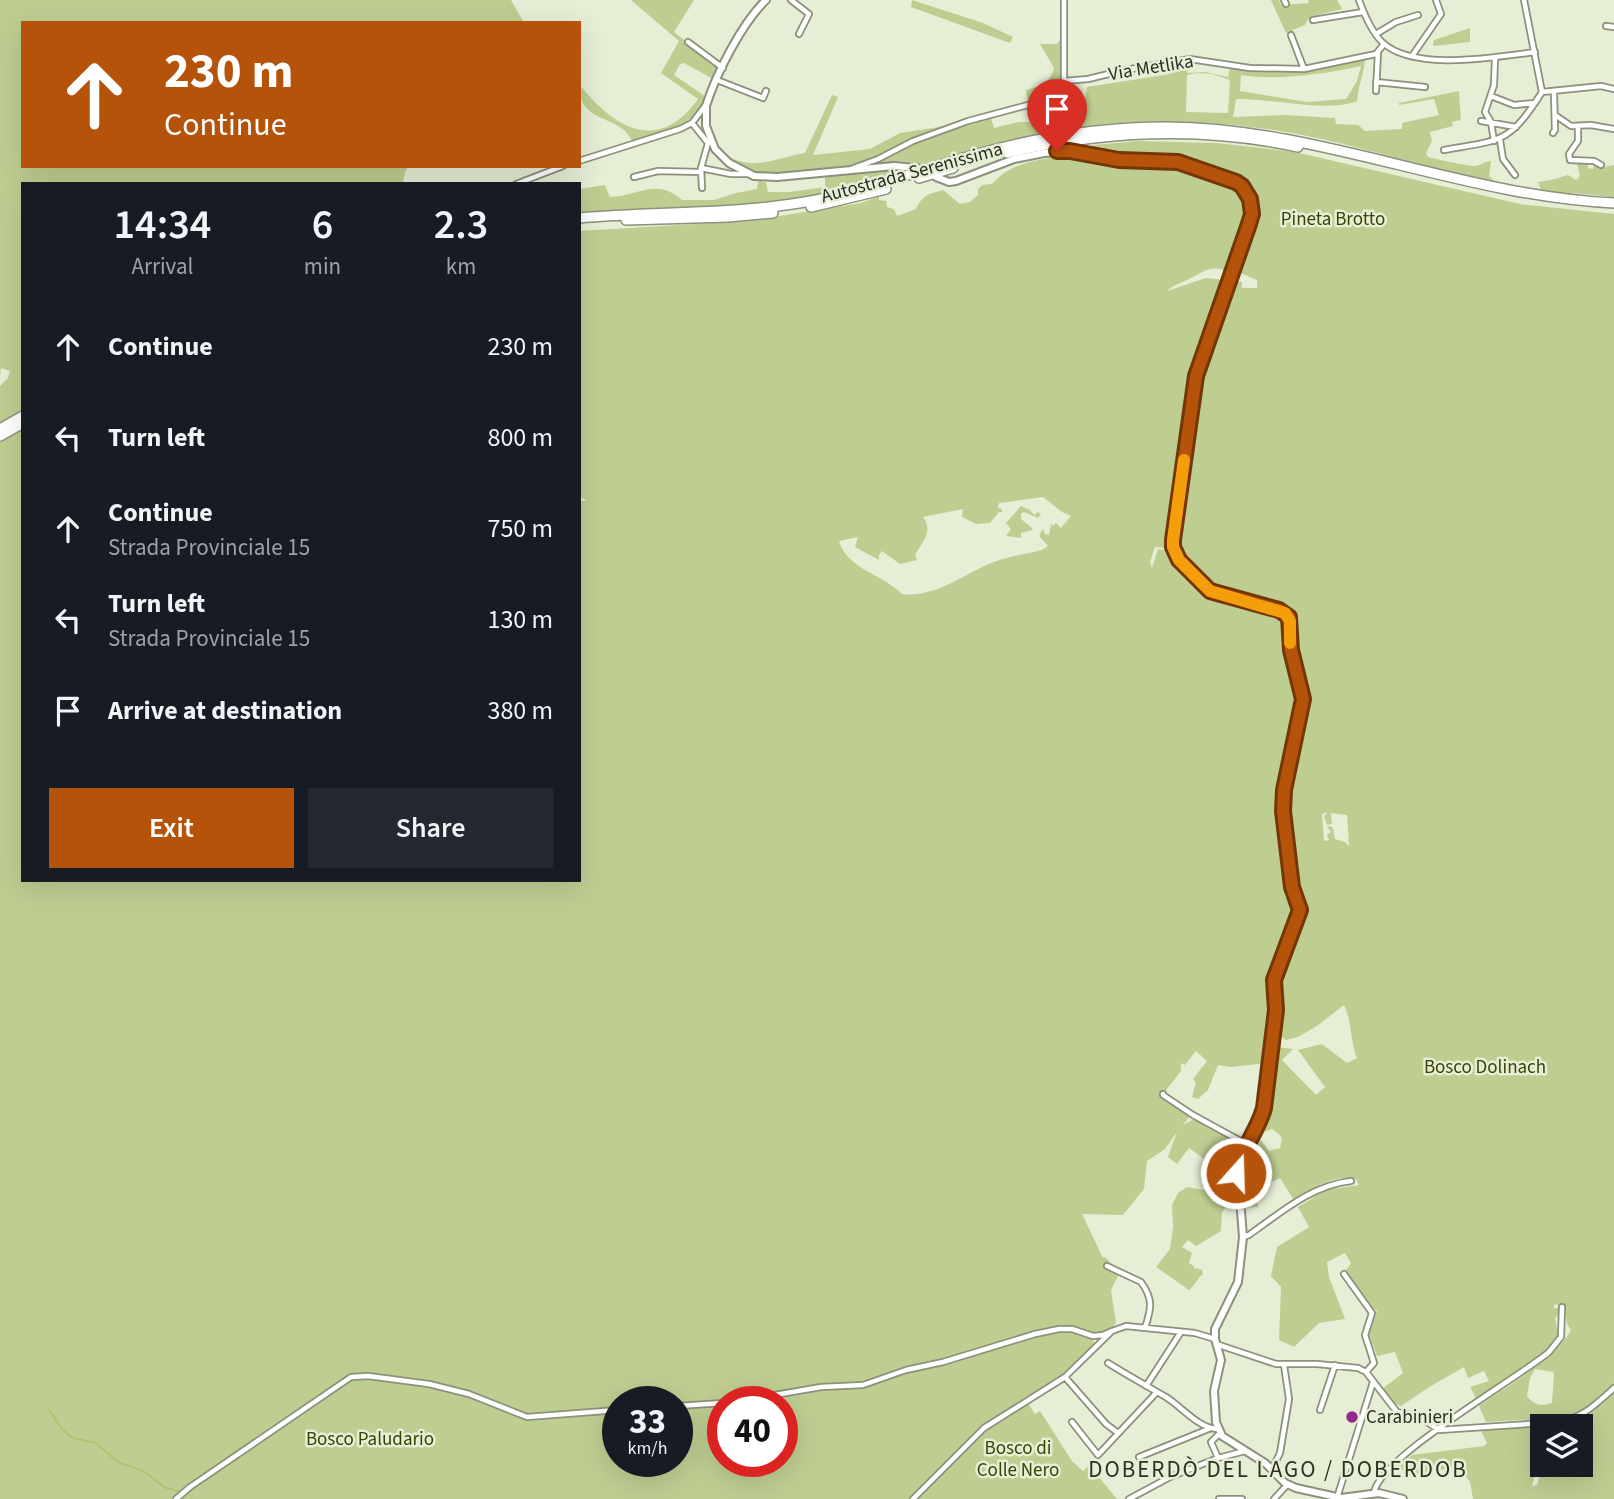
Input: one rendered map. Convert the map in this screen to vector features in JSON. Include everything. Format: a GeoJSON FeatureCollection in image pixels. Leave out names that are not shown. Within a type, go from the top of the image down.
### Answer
{"type":"FeatureCollection","features":[{"type":"Feature","properties":{"kind":"highway","name":"Autostrada Serenissima"},"geometry":{"type":"LineString","coordinates":[[581,218],[778,206],[859,190],[992,150],[1047,138],[1107,130],[1166,127],[1206,128],[1278,136],[1495,188],[1614,204]]}},
{"type":"Feature","properties":{"kind":"highway","name":"Autostrada Serenissima"},"geometry":{"type":"LineString","coordinates":[[581,224],[728,218],[807,208],[860,196],[1022,149],[1088,138],[1147,134],[1205,135],[1267,141],[1317,150],[1494,194],[1614,209]]}},
{"type":"Feature","properties":{"kind":"highway"},"geometry":{"type":"LineString","coordinates":[[0,429],[21,417]]}},
{"type":"Feature","properties":{"kind":"highway"},"geometry":{"type":"LineString","coordinates":[[0,436],[21,424]]}},
{"type":"Feature","properties":{"kind":"street"},"geometry":{"type":"LineString","coordinates":[[581,160],[692,123],[706,106],[751,16],[766,0]]}},
{"type":"Feature","properties":{"kind":"street"},"geometry":{"type":"LineString","coordinates":[[792,0],[809,14],[799,34]]}},
{"type":"Feature","properties":{"kind":"street"},"geometry":{"type":"LineString","coordinates":[[1063,0],[1064,81]]}},
{"type":"Feature","properties":{"kind":"street"},"geometry":{"type":"LineString","coordinates":[[1359,0],[1363,12],[1384,44],[1412,56],[1454,61],[1535,52]]}},
{"type":"Feature","properties":{"kind":"street"},"geometry":{"type":"LineString","coordinates":[[1412,56],[1441,14],[1436,0]]}},
{"type":"Feature","properties":{"kind":"street"},"geometry":{"type":"LineString","coordinates":[[1444,149],[1497,140],[1517,127],[1542,92],[1524,0]]}},
{"type":"Feature","properties":{"kind":"street"},"geometry":{"type":"LineString","coordinates":[[1313,20],[1363,12]]}},
{"type":"Feature","properties":{"kind":"street"},"geometry":{"type":"LineString","coordinates":[[1376,34],[1396,22],[1418,15]]}},
{"type":"Feature","properties":{"kind":"street"},"geometry":{"type":"LineString","coordinates":[[1606,26],[1614,27]]}},
{"type":"Feature","properties":{"kind":"street"},"geometry":{"type":"LineString","coordinates":[[1292,35],[1304,69]]}},
{"type":"Feature","properties":{"kind":"street"},"geometry":{"type":"LineString","coordinates":[[688,42],[723,68]]}},
{"type":"Feature","properties":{"kind":"street"},"geometry":{"type":"LineString","coordinates":[[1376,90],[1377,53],[1384,44]]}},
{"type":"Feature","properties":{"kind":"street","name":"Via Metlika"},"geometry":{"type":"LineString","coordinates":[[847,171],[914,141],[968,121],[1028,106],[1064,81],[1088,79],[1190,59],[1250,68],[1304,69],[1377,53]]}},
{"type":"Feature","properties":{"kind":"street"},"geometry":{"type":"LineString","coordinates":[[1495,58],[1494,85],[1486,102],[1485,112],[1503,159],[1515,175]]}},
{"type":"Feature","properties":{"kind":"street"},"geometry":{"type":"LineString","coordinates":[[717,80],[763,98],[766,91]]}},
{"type":"Feature","properties":{"kind":"street"},"geometry":{"type":"LineString","coordinates":[[1376,82],[1425,86]]}},
{"type":"Feature","properties":{"kind":"street"},"geometry":{"type":"LineString","coordinates":[[1542,92],[1554,93],[1601,86],[1614,89]]}},
{"type":"Feature","properties":{"kind":"street"},"geometry":{"type":"LineString","coordinates":[[1553,132],[1554,93]]}},
{"type":"Feature","properties":{"kind":"street"},"geometry":{"type":"LineString","coordinates":[[1491,96],[1514,105],[1536,102]]}},
{"type":"Feature","properties":{"kind":"street"},"geometry":{"type":"LineString","coordinates":[[706,106],[706,126],[715,149],[729,163],[748,174]]}},
{"type":"Feature","properties":{"kind":"street"},"geometry":{"type":"LineString","coordinates":[[1555,115],[1571,126],[1591,125],[1614,129]]}},
{"type":"Feature","properties":{"kind":"street"},"geometry":{"type":"LineString","coordinates":[[1481,121],[1517,127]]}},
{"type":"Feature","properties":{"kind":"street"},"geometry":{"type":"LineString","coordinates":[[692,123],[708,143],[701,170],[702,188]]}},
{"type":"Feature","properties":{"kind":"street"},"geometry":{"type":"LineString","coordinates":[[1578,126],[1578,141],[1569,154],[1570,160],[1594,161],[1601,165]]}},
{"type":"Feature","properties":{"kind":"street"},"geometry":{"type":"LineString","coordinates":[[936,177],[949,182],[966,179],[1004,162],[1057,151],[1077,152],[1119,160],[1178,162],[1236,182],[1250,199],[1252,214],[1196,376],[1173,547],[1179,560],[1210,591],[1285,613],[1290,621],[1291,650],[1303,699],[1284,790],[1283,811],[1292,887],[1300,910],[1274,980],[1276,1010],[1264,1108],[1246,1144],[1235,1178],[1242,1237],[1238,1282],[1217,1325],[1216,1341],[1221,1360],[1214,1391],[1216,1430],[1211,1442],[1218,1458]]}},
{"type":"Feature","properties":{"kind":"street"},"geometry":{"type":"LineString","coordinates":[[634,177],[658,171],[701,170],[762,177],[903,166],[917,168]]}},
{"type":"Feature","properties":{"kind":"street"},"geometry":{"type":"LineString","coordinates":[[521,182],[558,168]]}},
{"type":"Feature","properties":{"kind":"street"},"geometry":{"type":"LineString","coordinates":[[1163,1095],[1246,1144]]}},
{"type":"Feature","properties":{"kind":"street"},"geometry":{"type":"LineString","coordinates":[[1242,1237],[1249,1236],[1318,1189],[1351,1181]]}},
{"type":"Feature","properties":{"kind":"street"},"geometry":{"type":"LineString","coordinates":[[1107,1266],[1144,1286],[1152,1309],[1144,1328]]}},
{"type":"Feature","properties":{"kind":"street"},"geometry":{"type":"LineString","coordinates":[[1344,1274],[1372,1313],[1365,1335],[1374,1363],[1366,1372]]}},
{"type":"Feature","properties":{"kind":"street"},"geometry":{"type":"LineString","coordinates":[[1374,1493],[1375,1486],[1392,1465],[1549,1352],[1561,1337],[1562,1307]]}},
{"type":"Feature","properties":{"kind":"street"},"geometry":{"type":"LineString","coordinates":[[798,1391],[863,1385],[906,1370],[1059,1329],[1072,1329],[1093,1336],[1126,1326],[1195,1333],[1270,1363],[1358,1368],[1366,1372],[1397,1412],[1419,1417],[1439,1430],[1558,1422],[1575,1418],[1586,1413],[1614,1388]]}},
{"type":"Feature","properties":{"kind":"street"},"geometry":{"type":"LineString","coordinates":[[914,1499],[984,1428],[1065,1377],[1112,1331]]}},
{"type":"Feature","properties":{"kind":"street"},"geometry":{"type":"LineString","coordinates":[[1146,1386],[1181,1332]]}},
{"type":"Feature","properties":{"kind":"street"},"geometry":{"type":"LineString","coordinates":[[1093,1336],[1099,1343]]}},
{"type":"Feature","properties":{"kind":"street"},"geometry":{"type":"LineString","coordinates":[[1108,1363],[1216,1430],[1272,1469],[1288,1484],[1337,1498],[1374,1493],[1390,1494],[1404,1499]]}},
{"type":"Feature","properties":{"kind":"street"},"geometry":{"type":"LineString","coordinates":[[1272,1469],[1280,1453],[1289,1399],[1284,1365]]}},
{"type":"Feature","properties":{"kind":"street"},"geometry":{"type":"LineString","coordinates":[[1320,1410],[1335,1365]]}},
{"type":"Feature","properties":{"kind":"street"},"geometry":{"type":"LineString","coordinates":[[176,1499],[195,1483],[351,1377],[368,1376],[429,1384],[469,1394],[519,1414],[534,1417],[602,1411]]}},
{"type":"Feature","properties":{"kind":"street"},"geometry":{"type":"LineString","coordinates":[[1065,1377],[1106,1424],[1118,1433]]}},
{"type":"Feature","properties":{"kind":"street"},"geometry":{"type":"LineString","coordinates":[[1337,1498],[1373,1382]]}},
{"type":"Feature","properties":{"kind":"street"},"geometry":{"type":"LineString","coordinates":[[1072,1422],[1098,1455],[1157,1392]]}},
{"type":"Feature","properties":{"kind":"street"},"geometry":{"type":"LineString","coordinates":[[1139,1457],[1216,1430]]}},
{"type":"Feature","properties":{"kind":"street"},"geometry":{"type":"LineString","coordinates":[[1129,1499],[1170,1477],[1243,1449]]}},
{"type":"Feature","properties":{"kind":"street"},"geometry":{"type":"LineString","coordinates":[[1274,1499],[1288,1484]]}},
{"type":"Feature","properties":{"kind":"street"},"geometry":{"type":"LineString","coordinates":[[1219,1499],[1242,1499]]}},
{"type":"Feature","properties":{"kind":"green space"},"geometry":{"type":"Polygon","coordinates":[[[0,0],[511,0],[523,21],[21,21],[21,168],[408,168],[403,182],[21,182],[21,413],[0,425],[0,386],[8,378],[10,371],[1,368],[0,377],[0,0]]]}},
{"type":"Feature","properties":{"kind":"green space"},"geometry":{"type":"Polygon","coordinates":[[[631,0],[694,0],[674,32],[720,68],[715,80],[684,63],[680,64],[674,75],[706,97],[683,125],[632,141],[619,126],[586,107],[581,97],[581,86],[607,113],[621,123],[637,129],[652,130],[667,126],[683,116],[698,99],[661,73],[679,41],[631,0]]]}},
{"type":"Feature","properties":{"kind":"green space"},"geometry":{"type":"Polygon","coordinates":[[[912,0],[983,23],[1013,37],[1010,43],[911,7],[912,0]]]}},
{"type":"Feature","properties":{"kind":"green space"},"geometry":{"type":"Polygon","coordinates":[[[1271,0],[1279,0],[1281,5],[1309,3],[1308,0],[1337,0],[1342,9],[1313,16],[1305,25],[1286,33],[1271,0]]]}},
{"type":"Feature","properties":{"kind":"green space"},"geometry":{"type":"Polygon","coordinates":[[[1470,28],[1470,42],[1433,46],[1434,40],[1470,28]]]}},
{"type":"Feature","properties":{"kind":"green space"},"geometry":{"type":"Polygon","coordinates":[[[1060,40],[1062,79],[1039,98],[1028,103],[1026,90],[1044,83],[1054,68],[1040,44],[1057,44],[1060,40]]]}},
{"type":"Feature","properties":{"kind":"green space"},"geometry":{"type":"Polygon","coordinates":[[[1365,59],[1357,101],[1330,106],[1236,99],[1233,117],[1287,115],[1335,118],[1336,124],[1358,125],[1365,131],[1402,129],[1402,123],[1439,115],[1434,99],[1399,103],[1459,91],[1461,120],[1452,122],[1453,126],[1430,132],[1432,141],[1426,153],[1428,157],[1471,166],[1491,161],[1489,176],[1497,183],[1289,133],[1213,123],[1175,122],[1137,122],[1061,130],[1011,140],[922,166],[899,162],[859,168],[917,141],[991,118],[994,128],[1018,122],[1039,122],[1048,114],[1082,118],[1087,87],[1170,74],[1169,64],[1189,63],[1187,73],[1205,72],[1228,77],[1230,67],[1281,71],[1365,59]],[[1361,66],[1286,77],[1241,75],[1240,91],[1307,102],[1346,99],[1357,81],[1361,66]],[[1212,74],[1187,75],[1186,112],[1228,113],[1230,80],[1212,74]]]}},
{"type":"Feature","properties":{"kind":"green space"},"geometry":{"type":"Polygon","coordinates":[[[832,95],[838,97],[813,155],[870,149],[900,133],[952,125],[872,160],[846,168],[755,174],[738,167],[720,152],[742,162],[752,163],[805,153],[832,95]]]}},
{"type":"Feature","properties":{"kind":"green space"},"geometry":{"type":"Polygon","coordinates":[[[1138,141],[1217,143],[1295,152],[1520,204],[1614,214],[1614,1383],[1595,1401],[1575,1414],[1530,1414],[1530,1419],[1486,1422],[1479,1406],[1554,1352],[1571,1330],[1567,1324],[1564,1304],[1554,1305],[1559,1314],[1555,1318],[1557,1337],[1551,1347],[1477,1400],[1470,1387],[1489,1381],[1484,1371],[1468,1378],[1464,1367],[1401,1406],[1393,1403],[1382,1389],[1403,1373],[1395,1352],[1377,1356],[1369,1334],[1377,1311],[1362,1298],[1345,1272],[1351,1263],[1345,1253],[1327,1262],[1329,1277],[1345,1319],[1319,1323],[1294,1347],[1279,1340],[1281,1287],[1271,1276],[1277,1247],[1309,1227],[1298,1207],[1326,1190],[1359,1185],[1356,1179],[1331,1180],[1295,1202],[1280,1178],[1257,1189],[1258,1207],[1243,1208],[1238,1176],[1270,1096],[1273,1070],[1278,1066],[1273,1064],[1275,1047],[1293,1049],[1282,1060],[1316,1095],[1325,1087],[1298,1050],[1322,1044],[1347,1063],[1357,1058],[1344,1005],[1298,1037],[1286,1040],[1277,1033],[1279,970],[1302,912],[1295,891],[1285,806],[1307,702],[1307,689],[1290,644],[1292,620],[1299,618],[1292,618],[1287,612],[1270,605],[1229,596],[1207,585],[1184,561],[1176,547],[1198,378],[1232,281],[1242,282],[1242,288],[1257,288],[1257,280],[1236,271],[1252,228],[1254,195],[1242,181],[1219,172],[1217,175],[1178,162],[1119,160],[1089,154],[1093,145],[1138,141]],[[1328,812],[1322,814],[1324,841],[1329,840],[1327,835],[1331,832],[1327,827],[1331,826],[1335,839],[1349,846],[1347,815],[1331,813],[1332,824],[1327,825],[1324,816],[1328,812]],[[1272,1129],[1264,1132],[1260,1139],[1269,1151],[1280,1148],[1282,1139],[1272,1129]],[[1535,1369],[1530,1378],[1527,1396],[1538,1404],[1552,1403],[1553,1372],[1535,1369]]]}},
{"type":"Feature","properties":{"kind":"green space"},"geometry":{"type":"Polygon","coordinates":[[[1072,155],[1180,166],[1233,184],[1243,192],[1249,213],[1244,238],[1231,273],[1217,269],[1208,270],[1167,291],[1206,278],[1224,280],[1226,286],[1192,388],[1170,545],[1167,548],[1155,547],[1150,562],[1152,568],[1158,549],[1170,551],[1212,596],[1278,613],[1287,618],[1289,649],[1303,703],[1284,790],[1292,887],[1299,904],[1276,970],[1276,1010],[1267,1063],[1231,1067],[1218,1065],[1208,1090],[1198,1099],[1192,1097],[1196,1083],[1193,1079],[1207,1061],[1196,1051],[1185,1065],[1181,1063],[1181,1071],[1164,1093],[1193,1112],[1183,1125],[1196,1118],[1230,1138],[1219,1151],[1236,1163],[1234,1171],[1224,1173],[1189,1148],[1177,1164],[1168,1157],[1177,1132],[1165,1149],[1147,1161],[1144,1189],[1123,1215],[1082,1214],[1103,1258],[1120,1272],[1111,1290],[1116,1323],[1107,1334],[1088,1336],[1096,1344],[1081,1363],[1027,1402],[1035,1414],[1040,1411],[1072,1461],[1083,1471],[1089,1465],[1117,1499],[0,1499],[0,442],[21,430],[21,882],[581,882],[581,501],[587,500],[581,498],[581,231],[747,221],[861,203],[888,193],[879,197],[879,200],[886,201],[887,207],[894,209],[897,216],[916,209],[926,196],[943,190],[960,204],[970,202],[978,195],[978,189],[982,185],[992,184],[1009,170],[1028,162],[1072,155]],[[1043,497],[999,503],[998,508],[1002,509],[1002,512],[990,523],[976,524],[962,517],[963,509],[923,517],[927,532],[915,555],[917,560],[900,564],[882,551],[879,560],[855,547],[858,537],[839,541],[850,559],[858,565],[902,594],[915,594],[938,589],[994,562],[1042,550],[1048,546],[1039,536],[1043,529],[1045,534],[1049,535],[1051,524],[1053,526],[1056,523],[1061,528],[1071,516],[1043,497]]]}},
{"type":"Feature","properties":{"kind":"green space"},"geometry":{"type":"Polygon","coordinates":[[[1588,163],[1588,168],[1593,169],[1594,164],[1604,167],[1614,165],[1614,197],[1571,195],[1541,190],[1538,182],[1568,175],[1576,180],[1580,176],[1577,164],[1588,163]]]}},
{"type":"Feature","properties":{"kind":"green space"},"geometry":{"type":"Polygon","coordinates":[[[907,169],[914,171],[844,190],[791,200],[725,207],[581,212],[581,189],[605,185],[610,197],[656,189],[673,193],[682,200],[714,200],[757,189],[758,181],[766,182],[768,192],[825,187],[825,175],[907,169]]]}},
{"type":"Feature","properties":{"kind":"green space"},"geometry":{"type":"Polygon","coordinates":[[[1021,506],[1034,515],[1038,512],[1041,514],[1038,518],[1024,512],[1021,519],[1032,530],[1021,533],[1021,538],[1006,536],[1011,529],[1006,523],[1021,506]]]}},
{"type":"Feature","properties":{"kind":"green space"},"geometry":{"type":"Polygon","coordinates":[[[1187,1187],[1210,1191],[1220,1198],[1234,1195],[1237,1206],[1226,1207],[1222,1212],[1221,1231],[1196,1246],[1188,1240],[1182,1247],[1192,1253],[1189,1263],[1194,1269],[1202,1270],[1203,1274],[1189,1290],[1156,1267],[1170,1249],[1172,1205],[1178,1193],[1187,1187]]]}},
{"type":"Feature","properties":{"kind":"green space"},"geometry":{"type":"Polygon","coordinates":[[[1614,1393],[1614,1499],[1473,1499],[1470,1482],[1461,1470],[1447,1469],[1415,1474],[1396,1468],[1412,1455],[1484,1446],[1487,1443],[1481,1431],[1530,1427],[1530,1477],[1534,1477],[1532,1486],[1537,1485],[1539,1477],[1593,1477],[1593,1414],[1588,1414],[1614,1393]]]}},
{"type":"Feature","properties":{"kind":"waterway"},"geometry":{"type":"LineString","coordinates":[[49,1410],[72,1438],[96,1443],[118,1462],[143,1471],[166,1488],[180,1491]]}},
{"type":"Feature","properties":{"kind":"slow traffic"},"geometry":{"type":"LineString","coordinates":[[1184,460],[1173,540],[1175,554],[1185,568],[1210,591],[1285,613],[1290,621],[1290,643]]}},
{"type":"Feature","properties":{"kind":"place","name":"Carabinieri"},"geometry":{"type":"Point","coordinates":[1352,1417]}},
{"type":"Feature","properties":{"kind":"district","name":"DOBERDÒ DEL LAGO / DOBERDOB"},"geometry":{"type":"Point","coordinates":[1278,1469]}},
{"type":"Feature","properties":{"kind":"route"},"geometry":{"type":"LineString","coordinates":[[1057,151],[1119,160],[1178,162],[1236,182],[1247,192],[1252,205],[1249,224],[1196,376],[1173,540],[1175,554],[1179,560],[1210,591],[1279,610],[1289,617],[1291,650],[1303,690],[1302,708],[1282,800],[1291,878],[1300,914],[1274,980],[1276,1010],[1264,1108],[1246,1144],[1236,1173]]}},
{"type":"Feature","properties":{"kind":"park label","name":"Pineta Brotto"},"geometry":{"type":"Point","coordinates":[1333,219]}},
{"type":"Feature","properties":{"kind":"park label","name":"Bosco Dolinach"},"geometry":{"type":"Point","coordinates":[1485,1067]}},
{"type":"Feature","properties":{"kind":"park label","name":"Bosco Paludario"},"geometry":{"type":"Point","coordinates":[370,1439]}},
{"type":"Feature","properties":{"kind":"park label","name":"Bosco di Colle Nero"},"geometry":{"type":"Point","coordinates":[1018,1459]}}]}
